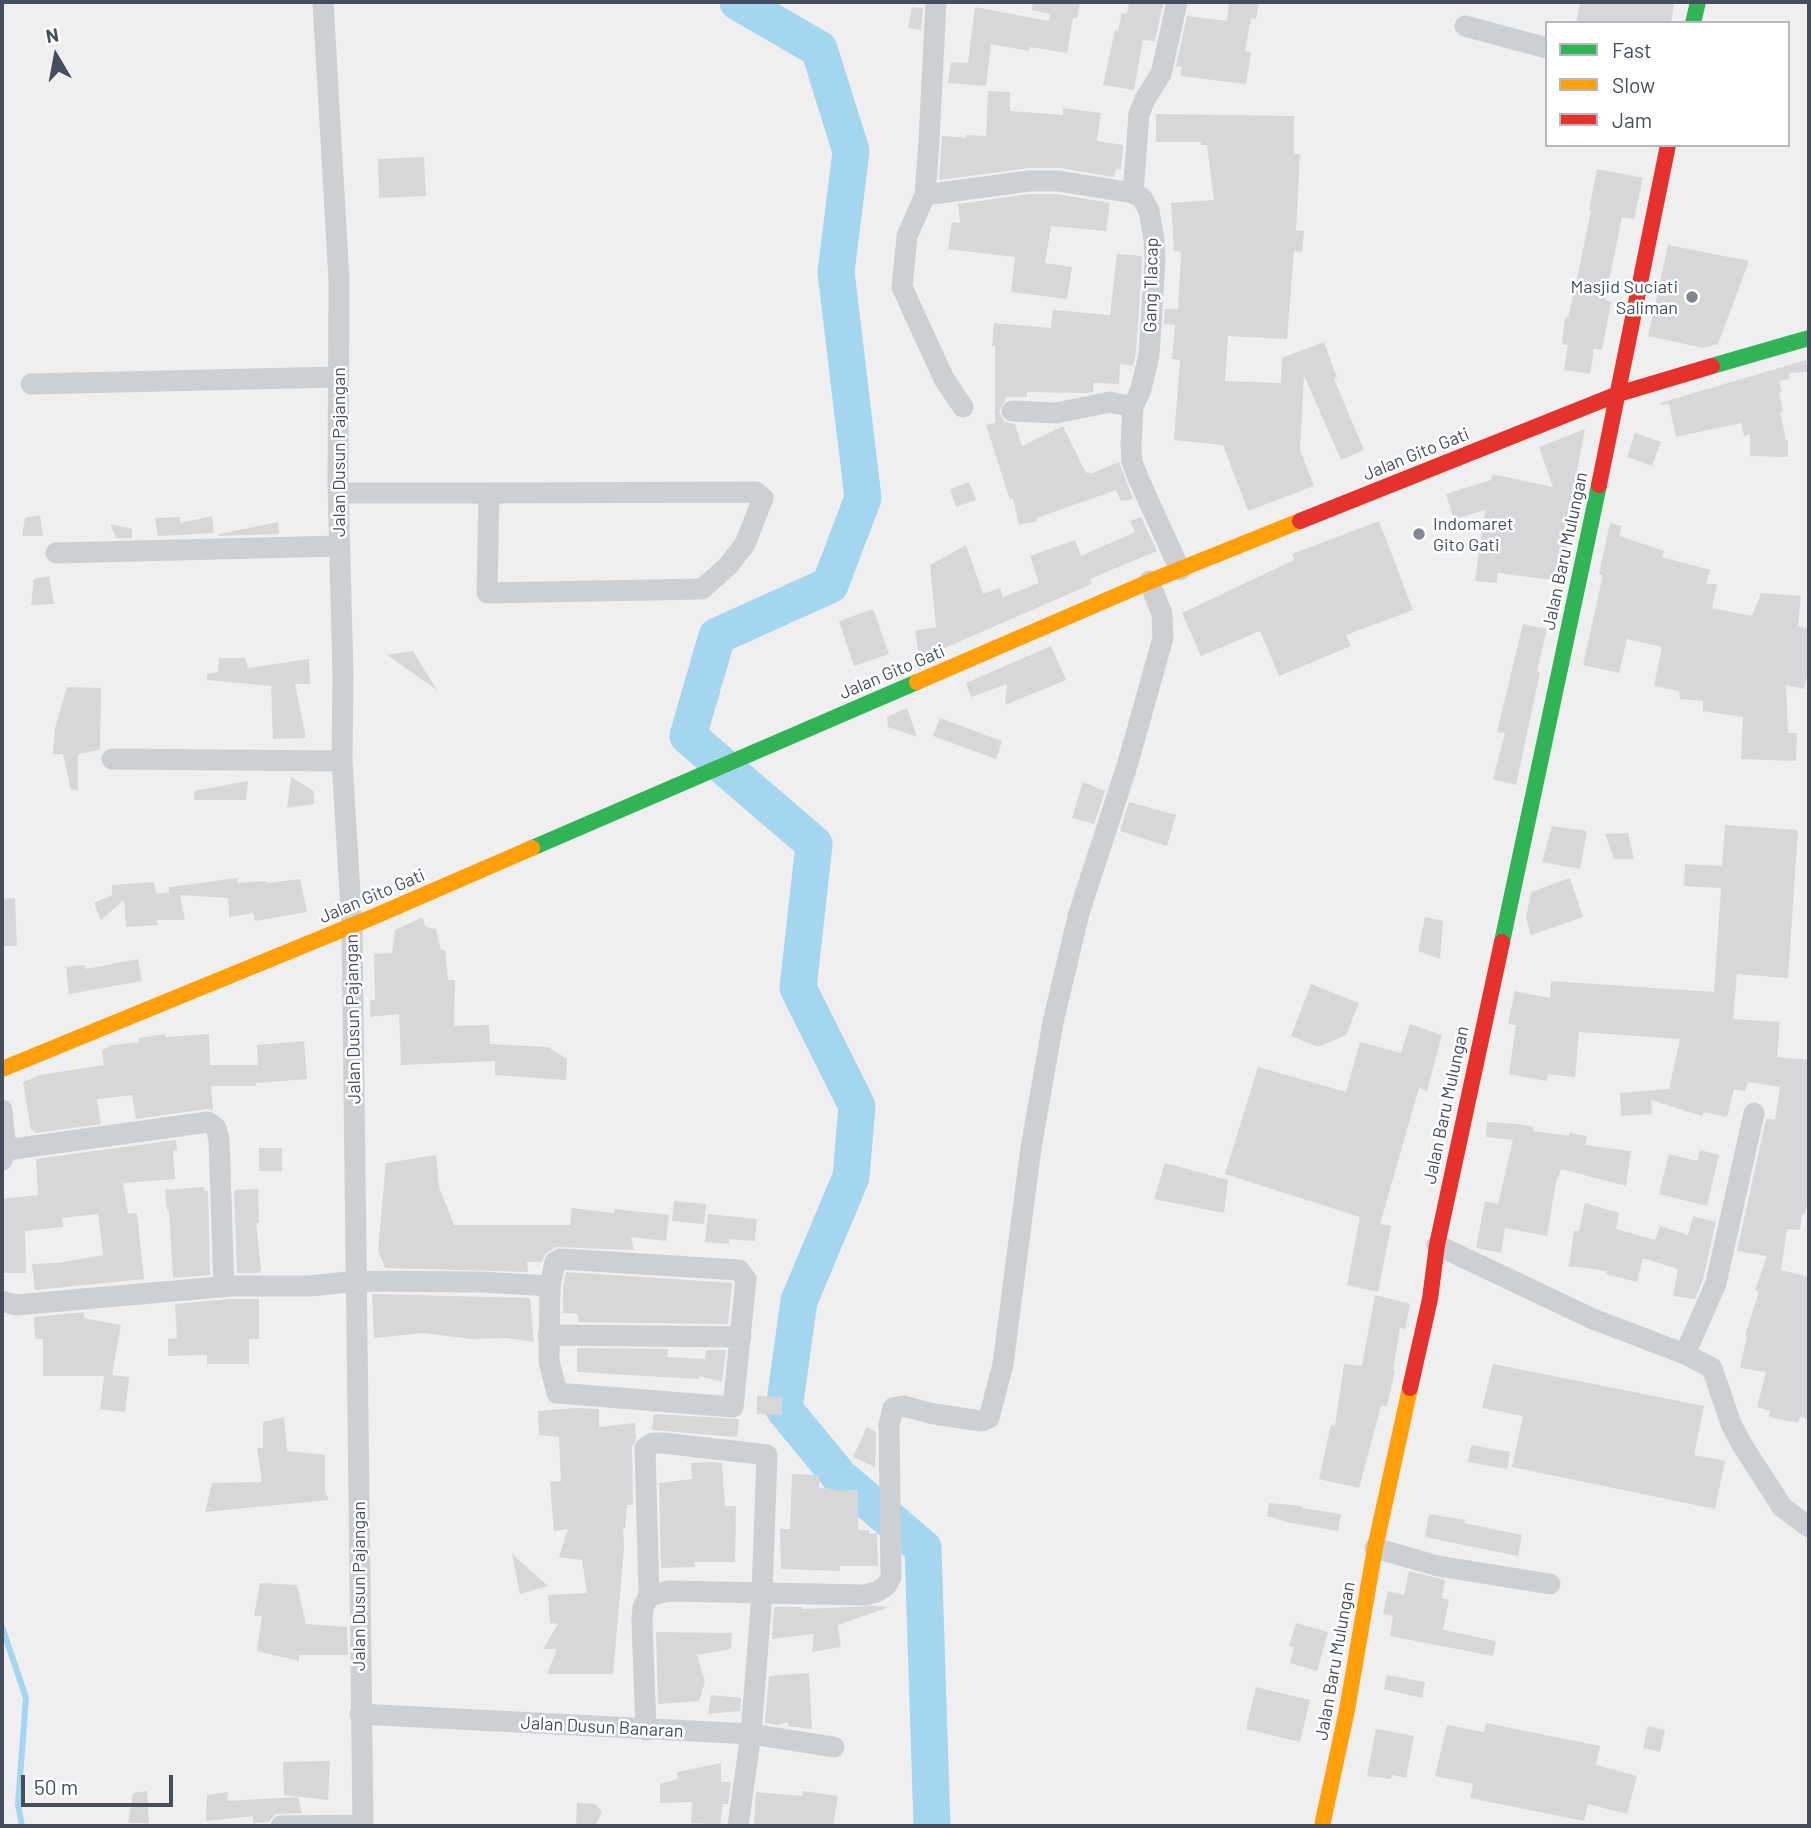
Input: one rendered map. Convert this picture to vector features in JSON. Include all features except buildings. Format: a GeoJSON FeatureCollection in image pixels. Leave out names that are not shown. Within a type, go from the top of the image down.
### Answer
{"type":"FeatureCollection","features":[{"type":"Feature","properties":{"kind":"main road"},"geometry":{"type":"LineString","coordinates":[[1693,21],[1698,2]]}},
{"type":"Feature","properties":{"kind":"main road","name":"Jalan Baru Mulungan"},"geometry":{"type":"LineString","coordinates":[[1322,1826],[1347,1710],[1376,1548],[1430,1299],[1437,1245],[1618,394],[1668,147]]}},
{"type":"Feature","properties":{"kind":"main road","name":"Jalan Gito Gati"},"geometry":{"type":"LineString","coordinates":[[2,1069],[352,926],[1149,581],[1618,394],[1809,338]]}},
{"type":"Feature","properties":{"kind":"street","name":"Jalan Dusun Pajangan"},"geometry":{"type":"LineString","coordinates":[[323,2],[339,280],[338,494],[343,675],[342,761],[352,926],[363,1826]]}},
{"type":"Feature","properties":{"kind":"street"},"geometry":{"type":"LineString","coordinates":[[936,2],[925,195],[908,236],[902,286],[944,379],[963,407]]}},
{"type":"Feature","properties":{"kind":"street"},"geometry":{"type":"LineString","coordinates":[[925,195],[1039,181],[1058,181],[1133,193],[1139,114],[1145,99],[1161,75],[1177,2]]}},
{"type":"Feature","properties":{"kind":"street"},"geometry":{"type":"LineString","coordinates":[[1465,26],[1545,47]]}},
{"type":"Feature","properties":{"kind":"street","name":"Gang Tlacap"},"geometry":{"type":"LineString","coordinates":[[1133,193],[1142,198],[1149,211],[1155,261],[1149,355],[1142,389],[1133,407],[1132,462],[1180,570]]}},
{"type":"Feature","properties":{"kind":"street"},"geometry":{"type":"LineString","coordinates":[[31,384],[338,377]]}},
{"type":"Feature","properties":{"kind":"street"},"geometry":{"type":"LineString","coordinates":[[1012,411],[1056,413],[1110,402],[1133,407]]}},
{"type":"Feature","properties":{"kind":"street"},"geometry":{"type":"LineString","coordinates":[[338,494],[489,493],[757,492],[762,498],[745,544],[727,566],[702,589],[487,593],[489,493]]}},
{"type":"Feature","properties":{"kind":"street"},"geometry":{"type":"LineString","coordinates":[[56,553],[339,546]]}},
{"type":"Feature","properties":{"kind":"street"},"geometry":{"type":"LineString","coordinates":[[649,1596],[669,1591],[865,1595],[876,1592],[886,1586],[891,1577],[889,1425],[893,1408],[903,1406],[981,1421],[989,1418],[1003,1364],[1031,1148],[1053,1022],[1079,913],[1127,766],[1163,638],[1162,614],[1149,581]]}},
{"type":"Feature","properties":{"kind":"street"},"geometry":{"type":"LineString","coordinates":[[112,759],[342,761]]}},
{"type":"Feature","properties":{"kind":"street"},"geometry":{"type":"LineString","coordinates":[[2,1110],[4,1155],[208,1122],[216,1128],[219,1140],[224,1287]]}},
{"type":"Feature","properties":{"kind":"street"},"geometry":{"type":"LineString","coordinates":[[1685,1354],[1716,1283],[1754,1113]]}},
{"type":"Feature","properties":{"kind":"street"},"geometry":{"type":"LineString","coordinates":[[1437,1245],[1593,1319],[1712,1367],[1731,1424],[1741,1444],[1782,1507],[1809,1527]]}},
{"type":"Feature","properties":{"kind":"street"},"geometry":{"type":"LineString","coordinates":[[561,1259],[739,1270],[746,1279],[733,1407],[560,1395],[554,1387],[548,1335],[550,1286],[555,1262],[561,1259]]}},
{"type":"Feature","properties":{"kind":"street"},"geometry":{"type":"LineString","coordinates":[[2,1301],[9,1305],[35,1304],[224,1287],[310,1286],[358,1281],[480,1282],[550,1286]]}},
{"type":"Feature","properties":{"kind":"street"},"geometry":{"type":"LineString","coordinates":[[548,1335],[741,1337]]}},
{"type":"Feature","properties":{"kind":"street"},"geometry":{"type":"LineString","coordinates":[[646,1730],[642,1621],[643,1606],[649,1596],[645,1448],[653,1443],[663,1443],[767,1455],[762,1594],[751,1734],[738,1826]]}},
{"type":"Feature","properties":{"kind":"street"},"geometry":{"type":"LineString","coordinates":[[1376,1548],[1438,1566],[1550,1584]]}},
{"type":"Feature","properties":{"kind":"street","name":"Jalan Dusun Banaran"},"geometry":{"type":"LineString","coordinates":[[360,1714],[751,1734],[834,1747]]}},
{"type":"Feature","properties":{"kind":"street"},"geometry":{"type":"LineString","coordinates":[[281,1826],[363,1826]]}},
{"type":"Feature","properties":{"kind":"waterway"},"geometry":{"type":"LineString","coordinates":[[738,2],[819,49],[851,151],[836,272],[863,498],[830,585],[717,636],[688,736],[814,844],[798,988],[857,1106],[851,1177],[799,1301],[784,1409],[840,1477],[923,1548],[932,1826]]}},
{"type":"Feature","properties":{"kind":"waterway"},"geometry":{"type":"LineString","coordinates":[[2,1627],[26,1698],[18,1804],[22,1826]]}},
{"type":"Feature","properties":{"kind":"traffic: fast"},"geometry":{"type":"LineString","coordinates":[[1693,21],[1698,2]]}},
{"type":"Feature","properties":{"kind":"traffic: fast"},"geometry":{"type":"LineString","coordinates":[[1712,366],[1809,338]]}},
{"type":"Feature","properties":{"kind":"traffic: fast"},"geometry":{"type":"LineString","coordinates":[[1502,942],[1599,485]]}},
{"type":"Feature","properties":{"kind":"traffic: fast"},"geometry":{"type":"LineString","coordinates":[[532,848],[917,682]]}},
{"type":"Feature","properties":{"kind":"traffic: slow"},"geometry":{"type":"LineString","coordinates":[[917,682],[1146,583],[1300,521]]}},
{"type":"Feature","properties":{"kind":"traffic: slow"},"geometry":{"type":"LineString","coordinates":[[2,1069],[373,917],[532,848]]}},
{"type":"Feature","properties":{"kind":"traffic: slow"},"geometry":{"type":"LineString","coordinates":[[1322,1826],[1347,1710],[1375,1548],[1410,1388]]}},
{"type":"Feature","properties":{"kind":"traffic: jam"},"geometry":{"type":"LineString","coordinates":[[1599,485],[1668,147]]}},
{"type":"Feature","properties":{"kind":"traffic: jam"},"geometry":{"type":"LineString","coordinates":[[1300,521],[1618,394],[1712,366]]}},
{"type":"Feature","properties":{"kind":"traffic: jam"},"geometry":{"type":"LineString","coordinates":[[1410,1388],[1430,1299],[1437,1245],[1502,942]]}},
{"type":"Feature","properties":{"kind":"place","name":"Masjid Suciati Saliman"},"geometry":{"type":"Point","coordinates":[1692,297]}},
{"type":"Feature","properties":{"kind":"place","name":"Indomaret Gito Gati"},"geometry":{"type":"Point","coordinates":[1419,534]}}]}
